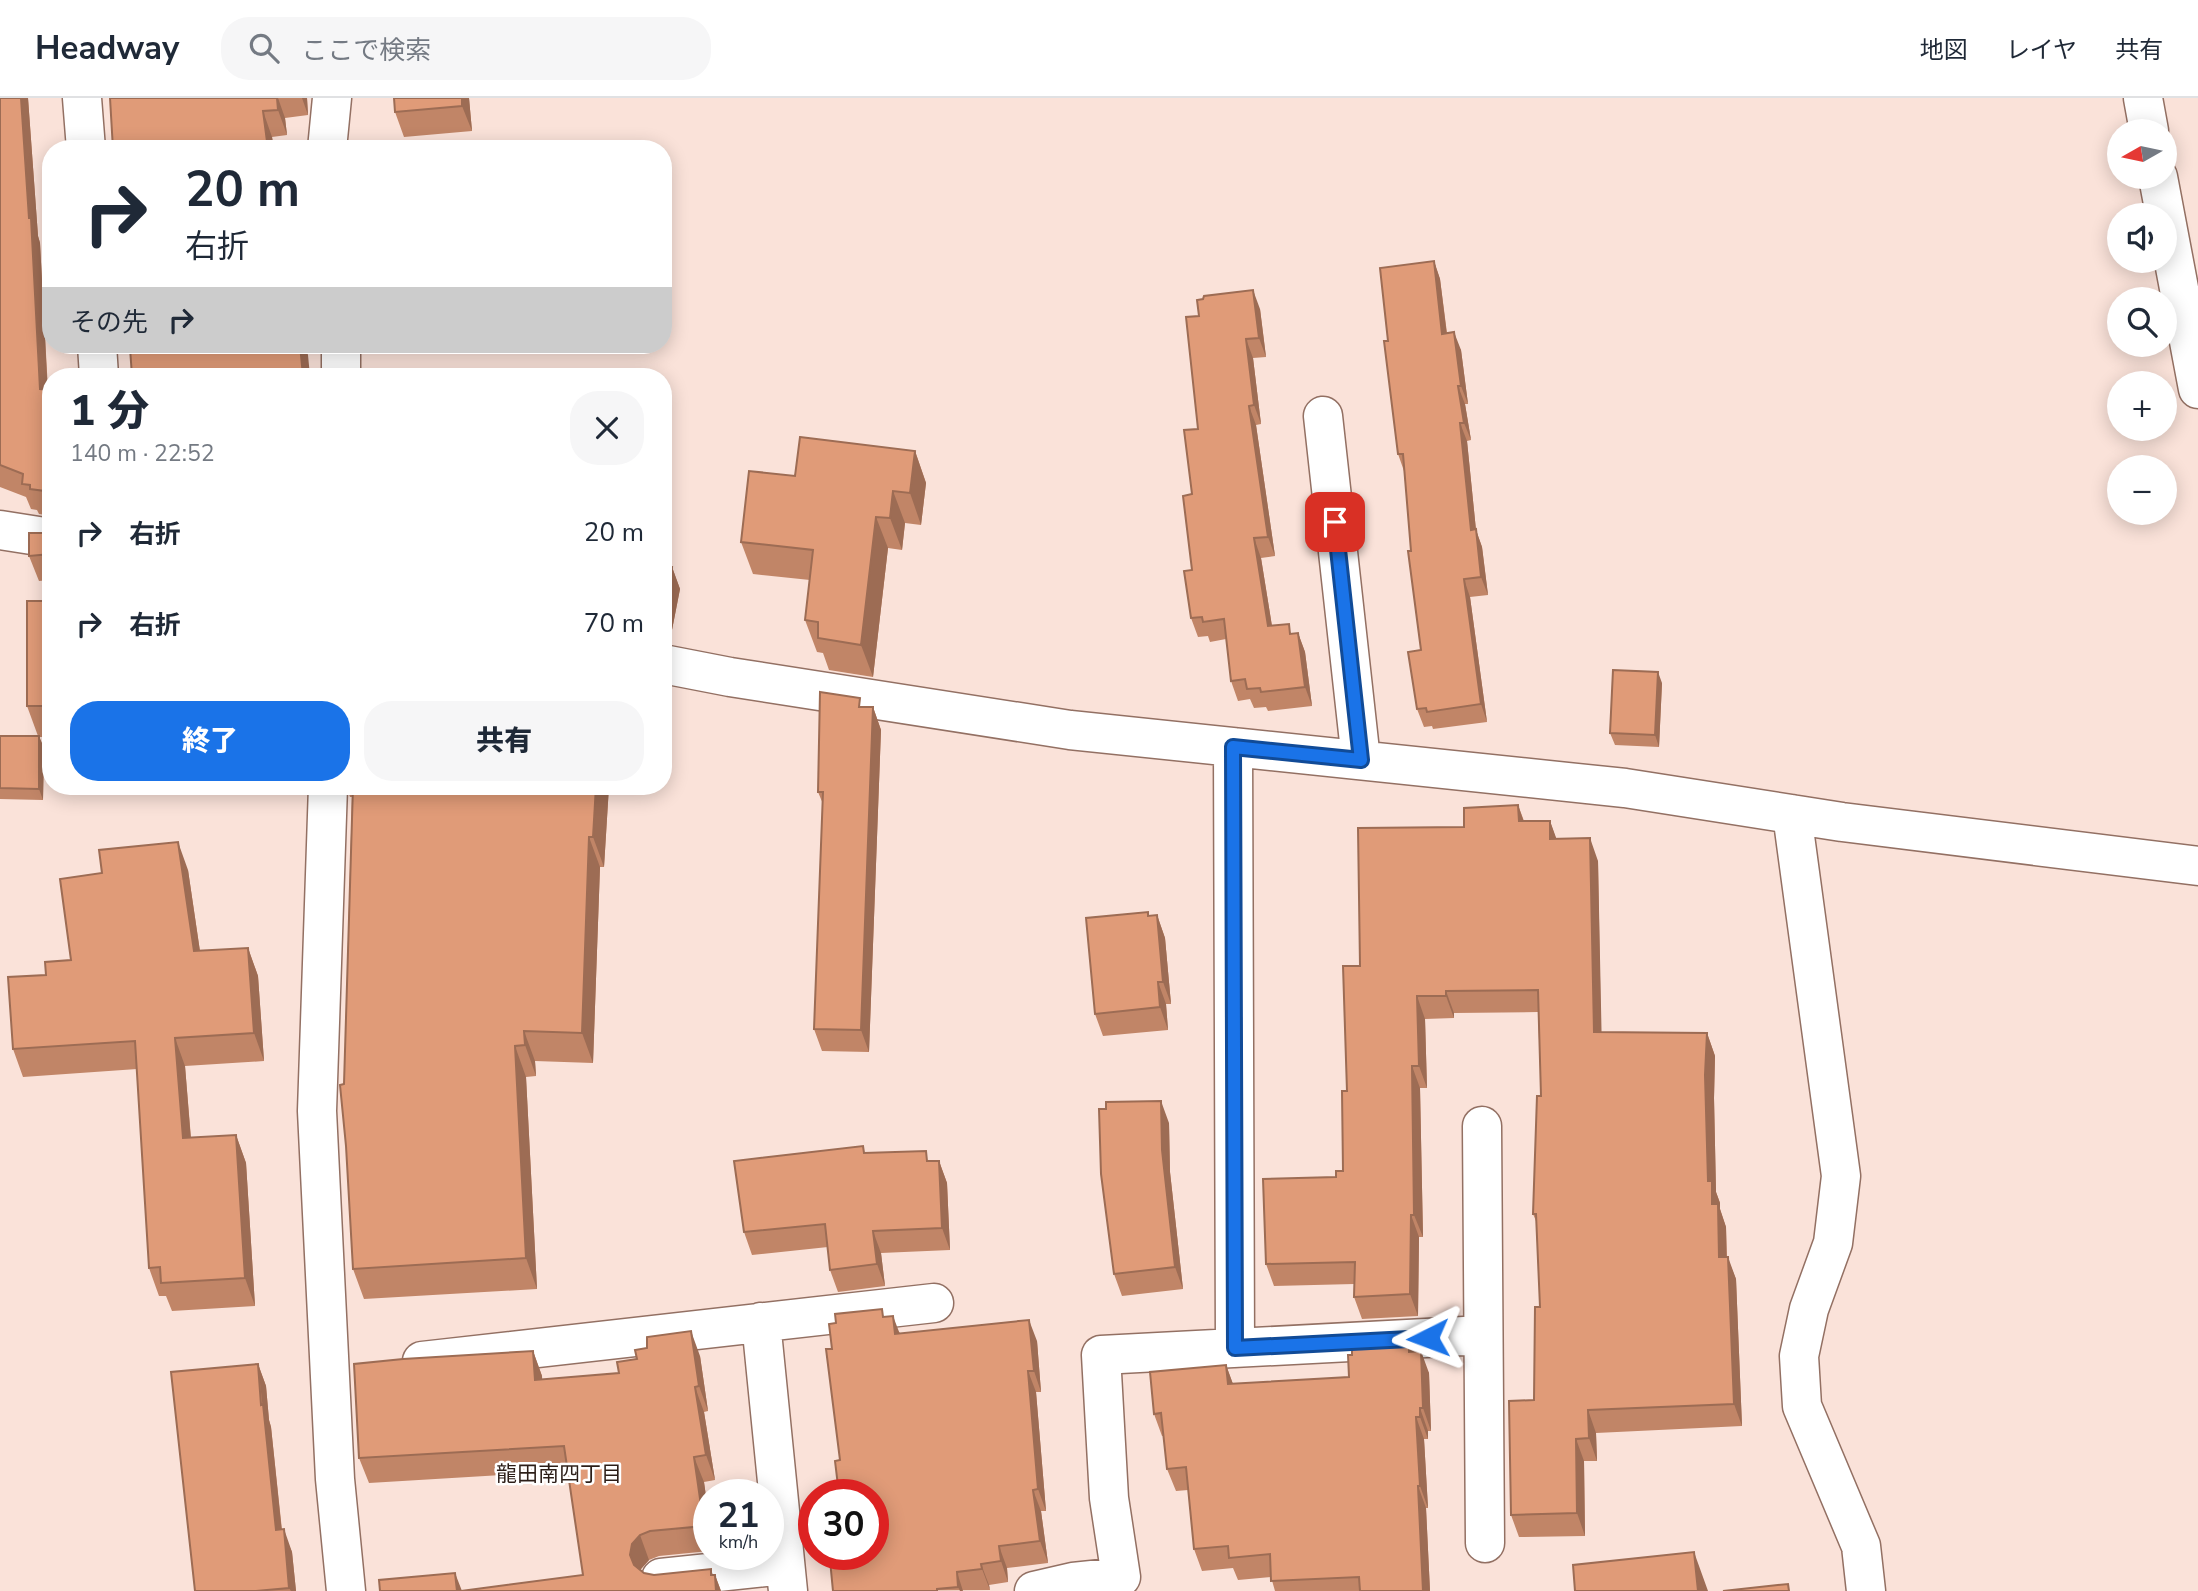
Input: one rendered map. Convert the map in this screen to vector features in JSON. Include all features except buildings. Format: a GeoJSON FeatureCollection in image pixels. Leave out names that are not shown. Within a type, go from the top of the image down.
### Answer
{"type":"FeatureCollection","features":[{"type":"Feature","properties":{"kind":"main road"},"geometry":{"type":"LineString","coordinates":[[82,98],[85,140]]}},
{"type":"Feature","properties":{"kind":"main road"},"geometry":{"type":"LineString","coordinates":[[328,140],[332,98]]}},
{"type":"Feature","properties":{"kind":"main road"},"geometry":{"type":"LineString","coordinates":[[2143,98],[2147,119]]}},
{"type":"Feature","properties":{"kind":"main road"},"geometry":{"type":"LineString","coordinates":[[2160,189],[2198,389]]}},
{"type":"Feature","properties":{"kind":"main road"},"geometry":{"type":"LineString","coordinates":[[1323,416],[1361,760]]}},
{"type":"Feature","properties":{"kind":"main road"},"geometry":{"type":"LineString","coordinates":[[0,530],[42,537]]}},
{"type":"Feature","properties":{"kind":"main road"},"geometry":{"type":"LineString","coordinates":[[672,666],[1070,730],[1625,788],[1792,814],[2198,866]]}},
{"type":"Feature","properties":{"kind":"main road"},"geometry":{"type":"LineString","coordinates":[[1233,747],[1235,1348]]}},
{"type":"Feature","properties":{"kind":"main road"},"geometry":{"type":"LineString","coordinates":[[328,795],[317,1111],[335,1479],[346,1591]]}},
{"type":"Feature","properties":{"kind":"main road"},"geometry":{"type":"LineString","coordinates":[[1792,814],[1841,1176],[1833,1243],[1809,1309],[1799,1356],[1802,1406],[1861,1546],[1866,1591]]}},
{"type":"Feature","properties":{"kind":"main road"},"geometry":{"type":"LineString","coordinates":[[1482,1126],[1485,1543]]}},
{"type":"Feature","properties":{"kind":"main road"},"geometry":{"type":"LineString","coordinates":[[329,1371],[934,1303]]}},
{"type":"Feature","properties":{"kind":"main road"},"geometry":{"type":"LineString","coordinates":[[661,1578],[787,1578],[761,1322]]}},
{"type":"Feature","properties":{"kind":"main road"},"geometry":{"type":"LineString","coordinates":[[1034,1591],[1073,1582],[1121,1577],[1109,1498],[1101,1355],[1483,1335]]}},
{"type":"Feature","properties":{"kind":"district","name":"龍田南四丁目"},"geometry":{"type":"Point","coordinates":[559,1474]}},
{"type":"Feature","properties":{"kind":"route"},"geometry":{"type":"LineString","coordinates":[[1335,522],[1361,760],[1233,747],[1235,1348],[1428,1338]]}}]}
